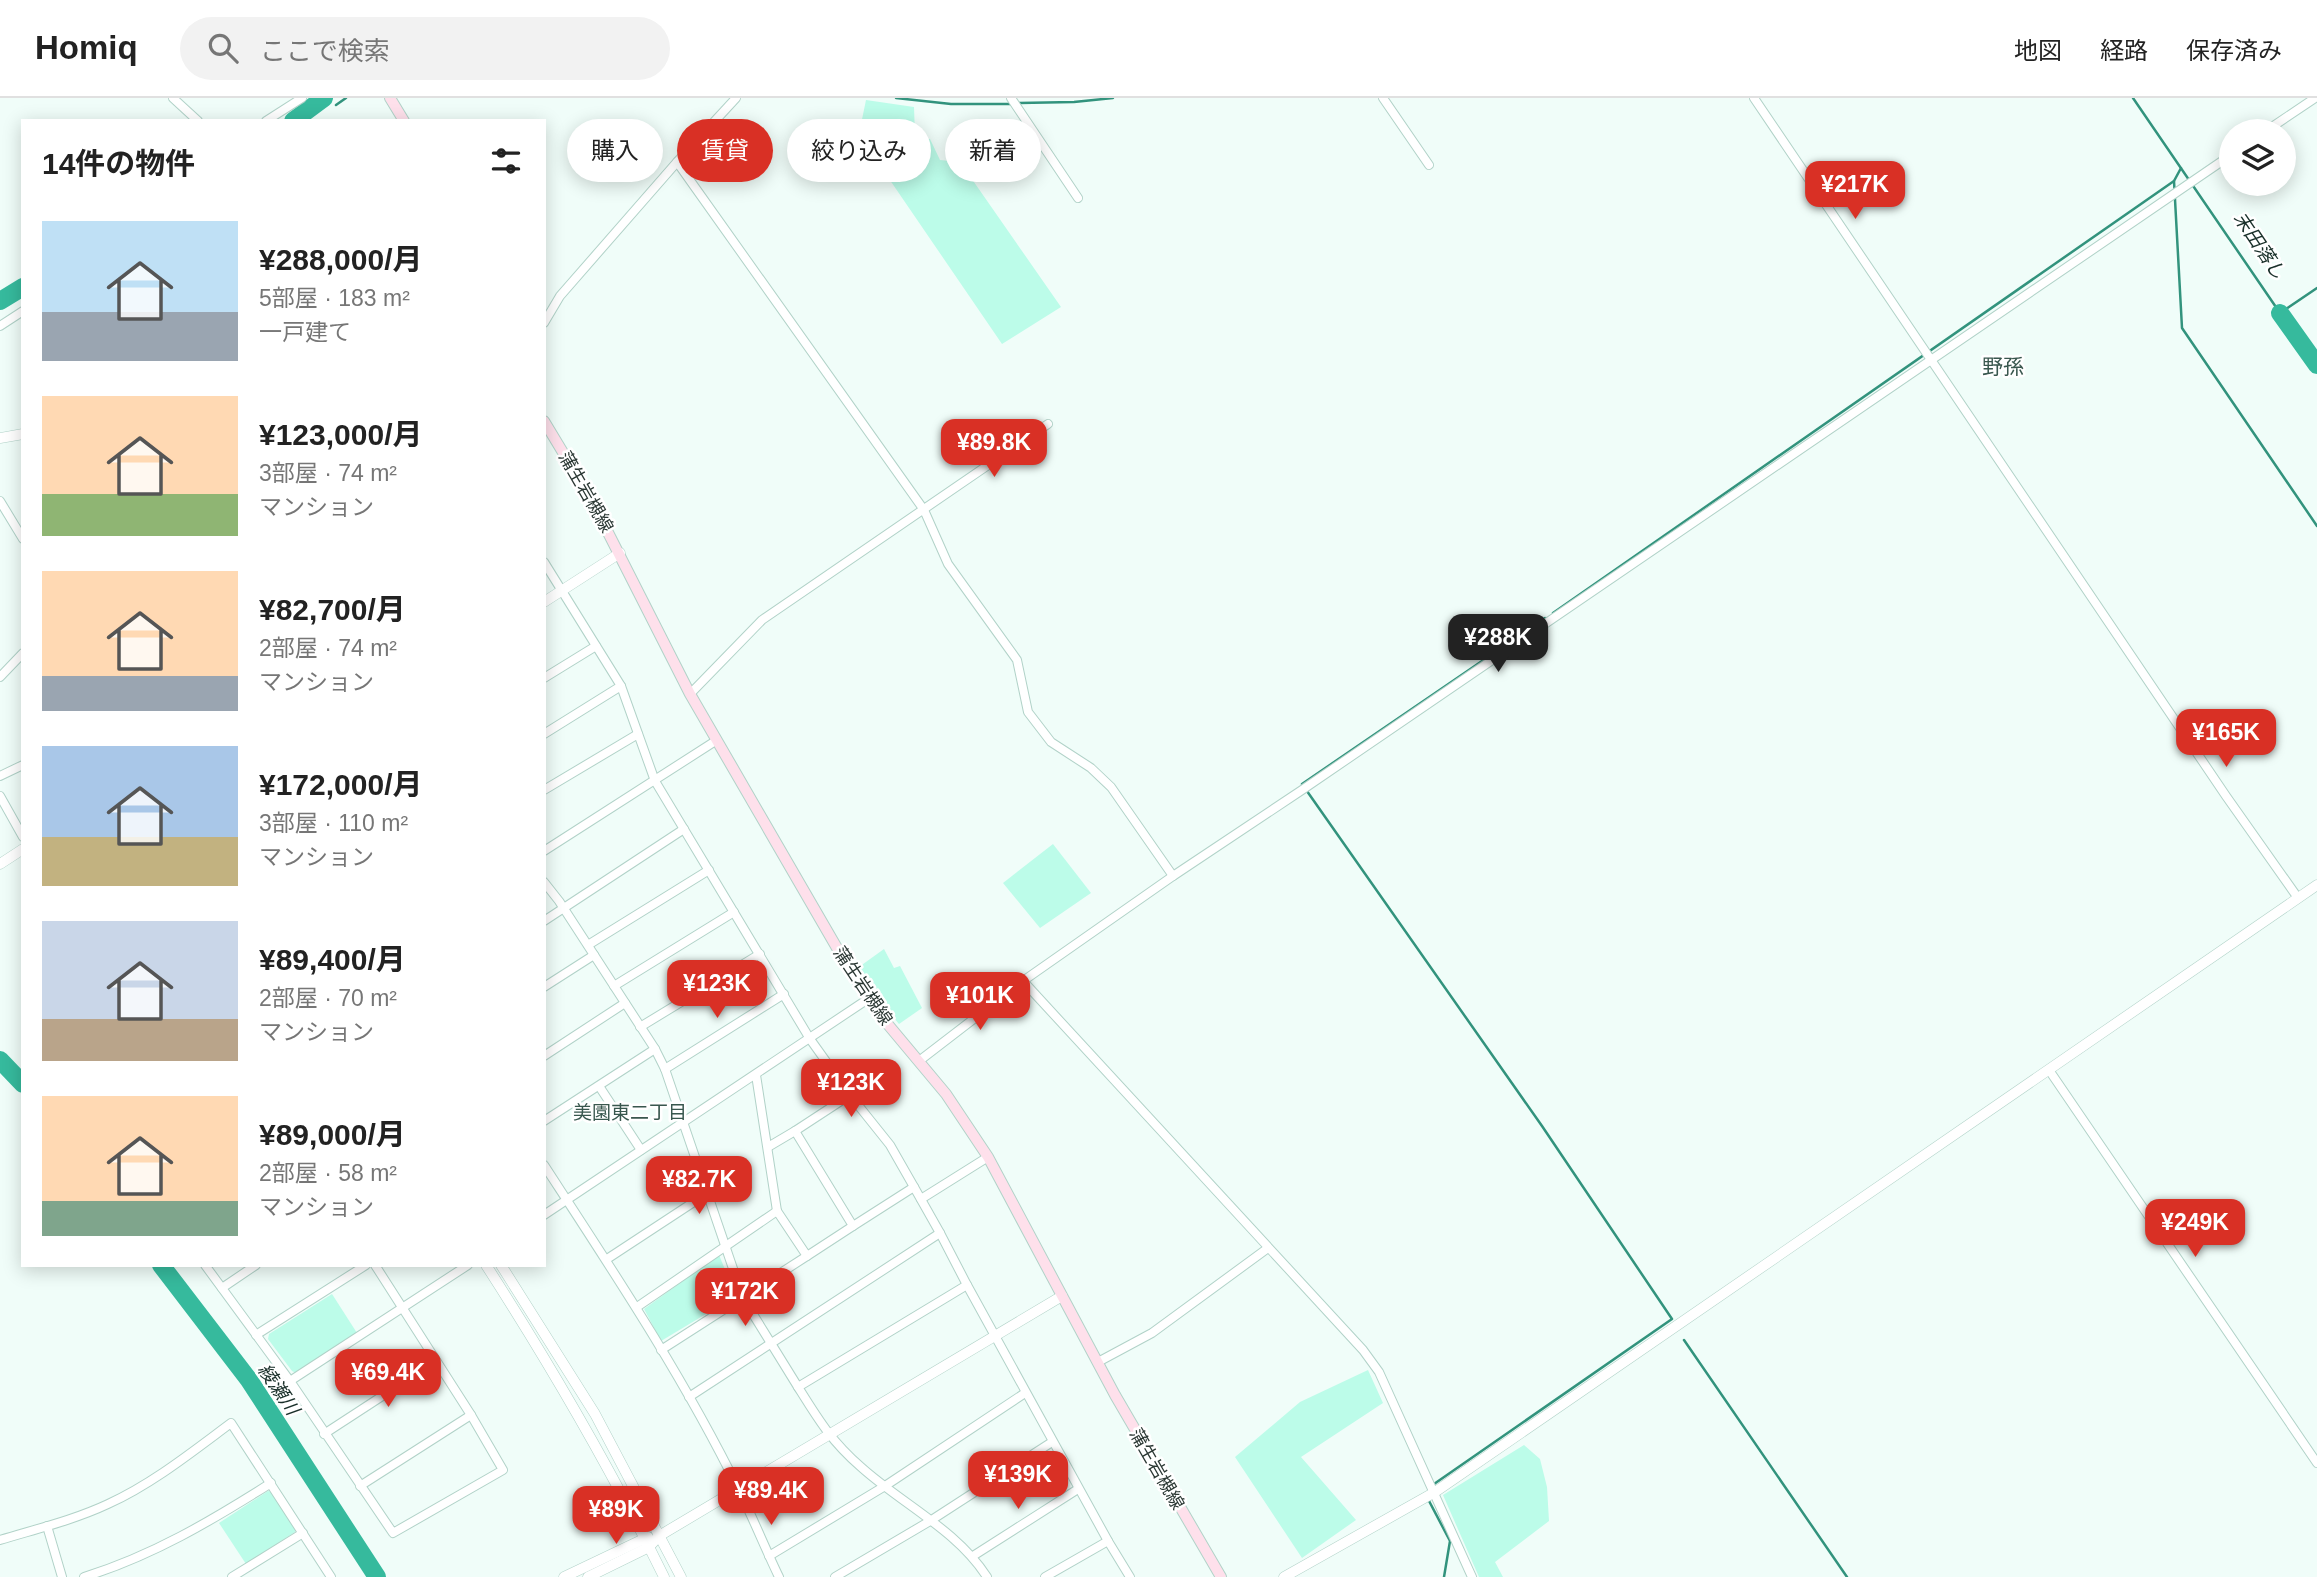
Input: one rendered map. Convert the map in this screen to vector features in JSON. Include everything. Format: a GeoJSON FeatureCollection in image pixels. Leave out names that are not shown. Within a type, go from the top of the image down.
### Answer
{"type":"FeatureCollection","features":[{"type":"Feature","properties":{"kind":"main road"},"geometry":{"type":"LineString","coordinates":[[390,98],[403,119]]}},
{"type":"Feature","properties":{"kind":"main road","name":"蒲生岩槻線"},"geometry":{"type":"LineString","coordinates":[[546,424],[591,499],[690,694],[848,967],[868,999],[966,1122],[988,1157],[1172,1496],[1221,1577]]}},
{"type":"Feature","properties":{"kind":"street"},"geometry":{"type":"LineString","coordinates":[[173,98],[196,119]]}},
{"type":"Feature","properties":{"kind":"street"},"geometry":{"type":"LineString","coordinates":[[269,119],[302,98]]}},
{"type":"Feature","properties":{"kind":"street"},"geometry":{"type":"LineString","coordinates":[[717,119],[736,98]]}},
{"type":"Feature","properties":{"kind":"street"},"geometry":{"type":"LineString","coordinates":[[1012,98],[1078,198]]}},
{"type":"Feature","properties":{"kind":"street"},"geometry":{"type":"LineString","coordinates":[[1383,98],[1429,165]]}},
{"type":"Feature","properties":{"kind":"street"},"geometry":{"type":"LineString","coordinates":[[1754,98],[2226,796],[2298,898]]}},
{"type":"Feature","properties":{"kind":"street"},"geometry":{"type":"LineString","coordinates":[[2284,119],[2315,98]]}},
{"type":"Feature","properties":{"kind":"street"},"geometry":{"type":"LineString","coordinates":[[546,320],[560,296],[677,162]]}},
{"type":"Feature","properties":{"kind":"street"},"geometry":{"type":"LineString","coordinates":[[919,1061],[1023,981],[1173,876],[2219,163]]}},
{"type":"Feature","properties":{"kind":"street"},"geometry":{"type":"LineString","coordinates":[[691,182],[924,510],[948,564],[1017,660],[1028,712],[1051,742],[1091,768],[1111,787],[1173,876]]}},
{"type":"Feature","properties":{"kind":"street"},"geometry":{"type":"LineString","coordinates":[[0,326],[21,312]]}},
{"type":"Feature","properties":{"kind":"street"},"geometry":{"type":"LineString","coordinates":[[690,694],[762,620],[1048,424]]}},
{"type":"Feature","properties":{"kind":"street"},"geometry":{"type":"LineString","coordinates":[[0,438],[21,434]]}},
{"type":"Feature","properties":{"kind":"street"},"geometry":{"type":"LineString","coordinates":[[0,501],[21,536]]}},
{"type":"Feature","properties":{"kind":"street"},"geometry":{"type":"LineString","coordinates":[[546,601],[620,554]]}},
{"type":"Feature","properties":{"kind":"street"},"geometry":{"type":"LineString","coordinates":[[546,565],[621,686],[655,781],[810,1038],[850,1095],[890,1144],[1078,1489],[1130,1577]]}},
{"type":"Feature","properties":{"kind":"street"},"geometry":{"type":"LineString","coordinates":[[546,677],[596,646]]}},
{"type":"Feature","properties":{"kind":"street"},"geometry":{"type":"LineString","coordinates":[[0,677],[21,655]]}},
{"type":"Feature","properties":{"kind":"street"},"geometry":{"type":"LineString","coordinates":[[546,733],[621,686]]}},
{"type":"Feature","properties":{"kind":"street"},"geometry":{"type":"LineString","coordinates":[[546,789],[638,734]]}},
{"type":"Feature","properties":{"kind":"street"},"geometry":{"type":"LineString","coordinates":[[546,850],[717,740]]}},
{"type":"Feature","properties":{"kind":"street"},"geometry":{"type":"LineString","coordinates":[[0,776],[21,766]]}},
{"type":"Feature","properties":{"kind":"street"},"geometry":{"type":"LineString","coordinates":[[0,796],[21,833]]}},
{"type":"Feature","properties":{"kind":"street"},"geometry":{"type":"LineString","coordinates":[[546,920],[684,829]]}},
{"type":"Feature","properties":{"kind":"street"},"geometry":{"type":"LineString","coordinates":[[0,863],[21,850]]}},
{"type":"Feature","properties":{"kind":"street"},"geometry":{"type":"LineString","coordinates":[[588,945],[709,870]]}},
{"type":"Feature","properties":{"kind":"street"},"geometry":{"type":"LineString","coordinates":[[546,885],[588,945],[665,1069],[743,1298],[828,1436],[862,1468],[974,1556],[987,1577]]}},
{"type":"Feature","properties":{"kind":"street"},"geometry":{"type":"LineString","coordinates":[[1284,1577],[1435,1492],[2317,885]]}},
{"type":"Feature","properties":{"kind":"street"},"geometry":{"type":"LineString","coordinates":[[614,986],[734,912]]}},
{"type":"Feature","properties":{"kind":"street"},"geometry":{"type":"LineString","coordinates":[[640,1027],[760,954]]}},
{"type":"Feature","properties":{"kind":"street"},"geometry":{"type":"LineString","coordinates":[[546,986],[594,955]]}},
{"type":"Feature","properties":{"kind":"street"},"geometry":{"type":"LineString","coordinates":[[1023,981],[1363,1350],[1379,1372],[1472,1577]]}},
{"type":"Feature","properties":{"kind":"street"},"geometry":{"type":"LineString","coordinates":[[665,1069],[784,994]]}},
{"type":"Feature","properties":{"kind":"street"},"geometry":{"type":"LineString","coordinates":[[546,1214],[868,999]]}},
{"type":"Feature","properties":{"kind":"street"},"geometry":{"type":"LineString","coordinates":[[546,1055],[625,1003]]}},
{"type":"Feature","properties":{"kind":"street"},"geometry":{"type":"LineString","coordinates":[[546,1120],[654,1049]]}},
{"type":"Feature","properties":{"kind":"street"},"geometry":{"type":"LineString","coordinates":[[2049,1070],[2317,1463]]}},
{"type":"Feature","properties":{"kind":"street"},"geometry":{"type":"LineString","coordinates":[[756,1074],[777,1211],[807,1256]]}},
{"type":"Feature","properties":{"kind":"street"},"geometry":{"type":"LineString","coordinates":[[599,1086],[641,1150]]}},
{"type":"Feature","properties":{"kind":"street"},"geometry":{"type":"LineString","coordinates":[[768,1147],[850,1095]]}},
{"type":"Feature","properties":{"kind":"street"},"geometry":{"type":"LineString","coordinates":[[795,1131],[853,1226]]}},
{"type":"Feature","properties":{"kind":"street"},"geometry":{"type":"LineString","coordinates":[[921,1199],[988,1157]]}},
{"type":"Feature","properties":{"kind":"street"},"geometry":{"type":"LineString","coordinates":[[546,1168],[637,1307],[689,1397],[739,1489],[779,1577]]}},
{"type":"Feature","properties":{"kind":"street"},"geometry":{"type":"LineString","coordinates":[[661,1350],[914,1187]]}},
{"type":"Feature","properties":{"kind":"street"},"geometry":{"type":"LineString","coordinates":[[607,1259],[706,1194]]}},
{"type":"Feature","properties":{"kind":"street"},"geometry":{"type":"LineString","coordinates":[[637,1307],[777,1211]]}},
{"type":"Feature","properties":{"kind":"street"},"geometry":{"type":"LineString","coordinates":[[689,1397],[940,1233]]}},
{"type":"Feature","properties":{"kind":"street"},"geometry":{"type":"LineString","coordinates":[[1098,1362],[1152,1333],[1268,1248]]}},
{"type":"Feature","properties":{"kind":"street"},"geometry":{"type":"LineString","coordinates":[[206,1267],[290,1381],[393,1533],[503,1470],[376,1267]]}},
{"type":"Feature","properties":{"kind":"street"},"geometry":{"type":"LineString","coordinates":[[222,1289],[253,1267]]}},
{"type":"Feature","properties":{"kind":"street"},"geometry":{"type":"LineString","coordinates":[[256,1335],[363,1267]]}},
{"type":"Feature","properties":{"kind":"street"},"geometry":{"type":"LineString","coordinates":[[290,1381],[465,1267]]}},
{"type":"Feature","properties":{"kind":"street"},"geometry":{"type":"LineString","coordinates":[[487,1267],[544,1355],[664,1577]]}},
{"type":"Feature","properties":{"kind":"street"},"geometry":{"type":"LineString","coordinates":[[502,1267],[595,1414],[681,1577]]}},
{"type":"Feature","properties":{"kind":"street"},"geometry":{"type":"LineString","coordinates":[[798,1387],[967,1285]]}},
{"type":"Feature","properties":{"kind":"street"},"geometry":{"type":"LineString","coordinates":[[564,1577],[659,1536],[1062,1296]]}},
{"type":"Feature","properties":{"kind":"street"},"geometry":{"type":"LineString","coordinates":[[324,1434],[436,1361]]}},
{"type":"Feature","properties":{"kind":"street"},"geometry":{"type":"LineString","coordinates":[[769,1556],[885,1486],[1026,1393]]}},
{"type":"Feature","properties":{"kind":"street"},"geometry":{"type":"LineString","coordinates":[[360,1486],[471,1415]]}},
{"type":"Feature","properties":{"kind":"street"},"geometry":{"type":"LineString","coordinates":[[0,1540],[111,1503],[169,1468],[231,1423],[331,1577]]}},
{"type":"Feature","properties":{"kind":"street"},"geometry":{"type":"LineString","coordinates":[[835,1577],[930,1521],[1052,1442]]}},
{"type":"Feature","properties":{"kind":"street"},"geometry":{"type":"LineString","coordinates":[[84,1577],[123,1565],[186,1535],[271,1483]]}},
{"type":"Feature","properties":{"kind":"street"},"geometry":{"type":"LineString","coordinates":[[974,1556],[1078,1489]]}},
{"type":"Feature","properties":{"kind":"street"},"geometry":{"type":"LineString","coordinates":[[47,1526],[62,1577]]}},
{"type":"Feature","properties":{"kind":"street"},"geometry":{"type":"LineString","coordinates":[[232,1577],[303,1533]]}},
{"type":"Feature","properties":{"kind":"street"},"geometry":{"type":"LineString","coordinates":[[1045,1577],[1108,1541]]}},
{"type":"Feature","properties":{"kind":"street"},"geometry":{"type":"LineString","coordinates":[[588,1577],[647,1542]]}},
{"type":"Feature","properties":{"kind":"green space"},"geometry":{"type":"Polygon","coordinates":[[[866,100],[914,107],[914,119],[862,119],[866,100]]]}},
{"type":"Feature","properties":{"kind":"green space"},"geometry":{"type":"Polygon","coordinates":[[[931,141],[940,160],[945,160],[945,182],[974,182],[1061,307],[1002,344],[891,182],[931,182],[931,141]]]}},
{"type":"Feature","properties":{"kind":"green space"},"geometry":{"type":"Polygon","coordinates":[[[1053,844],[1091,893],[1040,928],[1003,883],[1053,844]]]}},
{"type":"Feature","properties":{"kind":"green space"},"geometry":{"type":"Polygon","coordinates":[[[884,949],[894,968],[900,966],[922,1008],[899,1024],[875,995],[859,967],[884,949]]]}},
{"type":"Feature","properties":{"kind":"green space"},"geometry":{"type":"Polygon","coordinates":[[[719,1255],[736,1296],[661,1341],[644,1309],[719,1255]]]}},
{"type":"Feature","properties":{"kind":"green space"},"geometry":{"type":"Polygon","coordinates":[[[332,1294],[357,1333],[296,1373],[268,1339],[269,1334],[332,1294]]]}},
{"type":"Feature","properties":{"kind":"green space"},"geometry":{"type":"Polygon","coordinates":[[[1368,1370],[1383,1403],[1301,1457],[1356,1520],[1302,1558],[1235,1457],[1300,1402],[1368,1370]]]}},
{"type":"Feature","properties":{"kind":"green space"},"geometry":{"type":"Polygon","coordinates":[[[1524,1445],[1540,1459],[1547,1487],[1549,1521],[1495,1562],[1503,1577],[1479,1577],[1443,1495],[1524,1445]]]}},
{"type":"Feature","properties":{"kind":"green space"},"geometry":{"type":"Polygon","coordinates":[[[268,1491],[272,1492],[295,1532],[246,1564],[219,1523],[268,1491]]]}},
{"type":"Feature","properties":{"kind":"waterway"},"geometry":{"type":"LineString","coordinates":[[296,119],[324,98]]}},
{"type":"Feature","properties":{"kind":"waterway"},"geometry":{"type":"LineString","coordinates":[[336,105],[346,98]]}},
{"type":"Feature","properties":{"kind":"waterway"},"geometry":{"type":"LineString","coordinates":[[896,98],[951,104],[1012,104]]}},
{"type":"Feature","properties":{"kind":"waterway"},"geometry":{"type":"LineString","coordinates":[[1019,103],[1113,98]]}},
{"type":"Feature","properties":{"kind":"waterway","name":"末田落し"},"geometry":{"type":"LineString","coordinates":[[2133,98],[2280,313],[2317,288]]}},
{"type":"Feature","properties":{"kind":"waterway"},"geometry":{"type":"LineString","coordinates":[[1553,613],[2174,181],[2181,168]]}},
{"type":"Feature","properties":{"kind":"waterway"},"geometry":{"type":"LineString","coordinates":[[2174,181],[2182,328],[2317,526]]}},
{"type":"Feature","properties":{"kind":"waterway"},"geometry":{"type":"LineString","coordinates":[[0,301],[21,288]]}},
{"type":"Feature","properties":{"kind":"waterway","name":"末田落し"},"geometry":{"type":"LineString","coordinates":[[2280,313],[2317,365]]}},
{"type":"Feature","properties":{"kind":"waterway"},"geometry":{"type":"LineString","coordinates":[[1434,1484],[1672,1319],[1542,1126],[1302,784],[1545,618]]}},
{"type":"Feature","properties":{"kind":"waterway","name":"綾瀬川"},"geometry":{"type":"LineString","coordinates":[[0,1060],[21,1082]]}},
{"type":"Feature","properties":{"kind":"waterway","name":"綾瀬川"},"geometry":{"type":"LineString","coordinates":[[163,1267],[249,1380],[377,1577]]}},
{"type":"Feature","properties":{"kind":"waterway"},"geometry":{"type":"LineString","coordinates":[[1684,1340],[1847,1577]]}},
{"type":"Feature","properties":{"kind":"waterway"},"geometry":{"type":"LineString","coordinates":[[1428,1499],[1450,1541],[1444,1577]]}},
{"type":"Feature","properties":{"kind":"district","name":"野孫"},"geometry":{"type":"Point","coordinates":[2003,367]}},
{"type":"Feature","properties":{"kind":"district","name":"美園東二丁目"},"geometry":{"type":"Point","coordinates":[630,1112]}}]}
